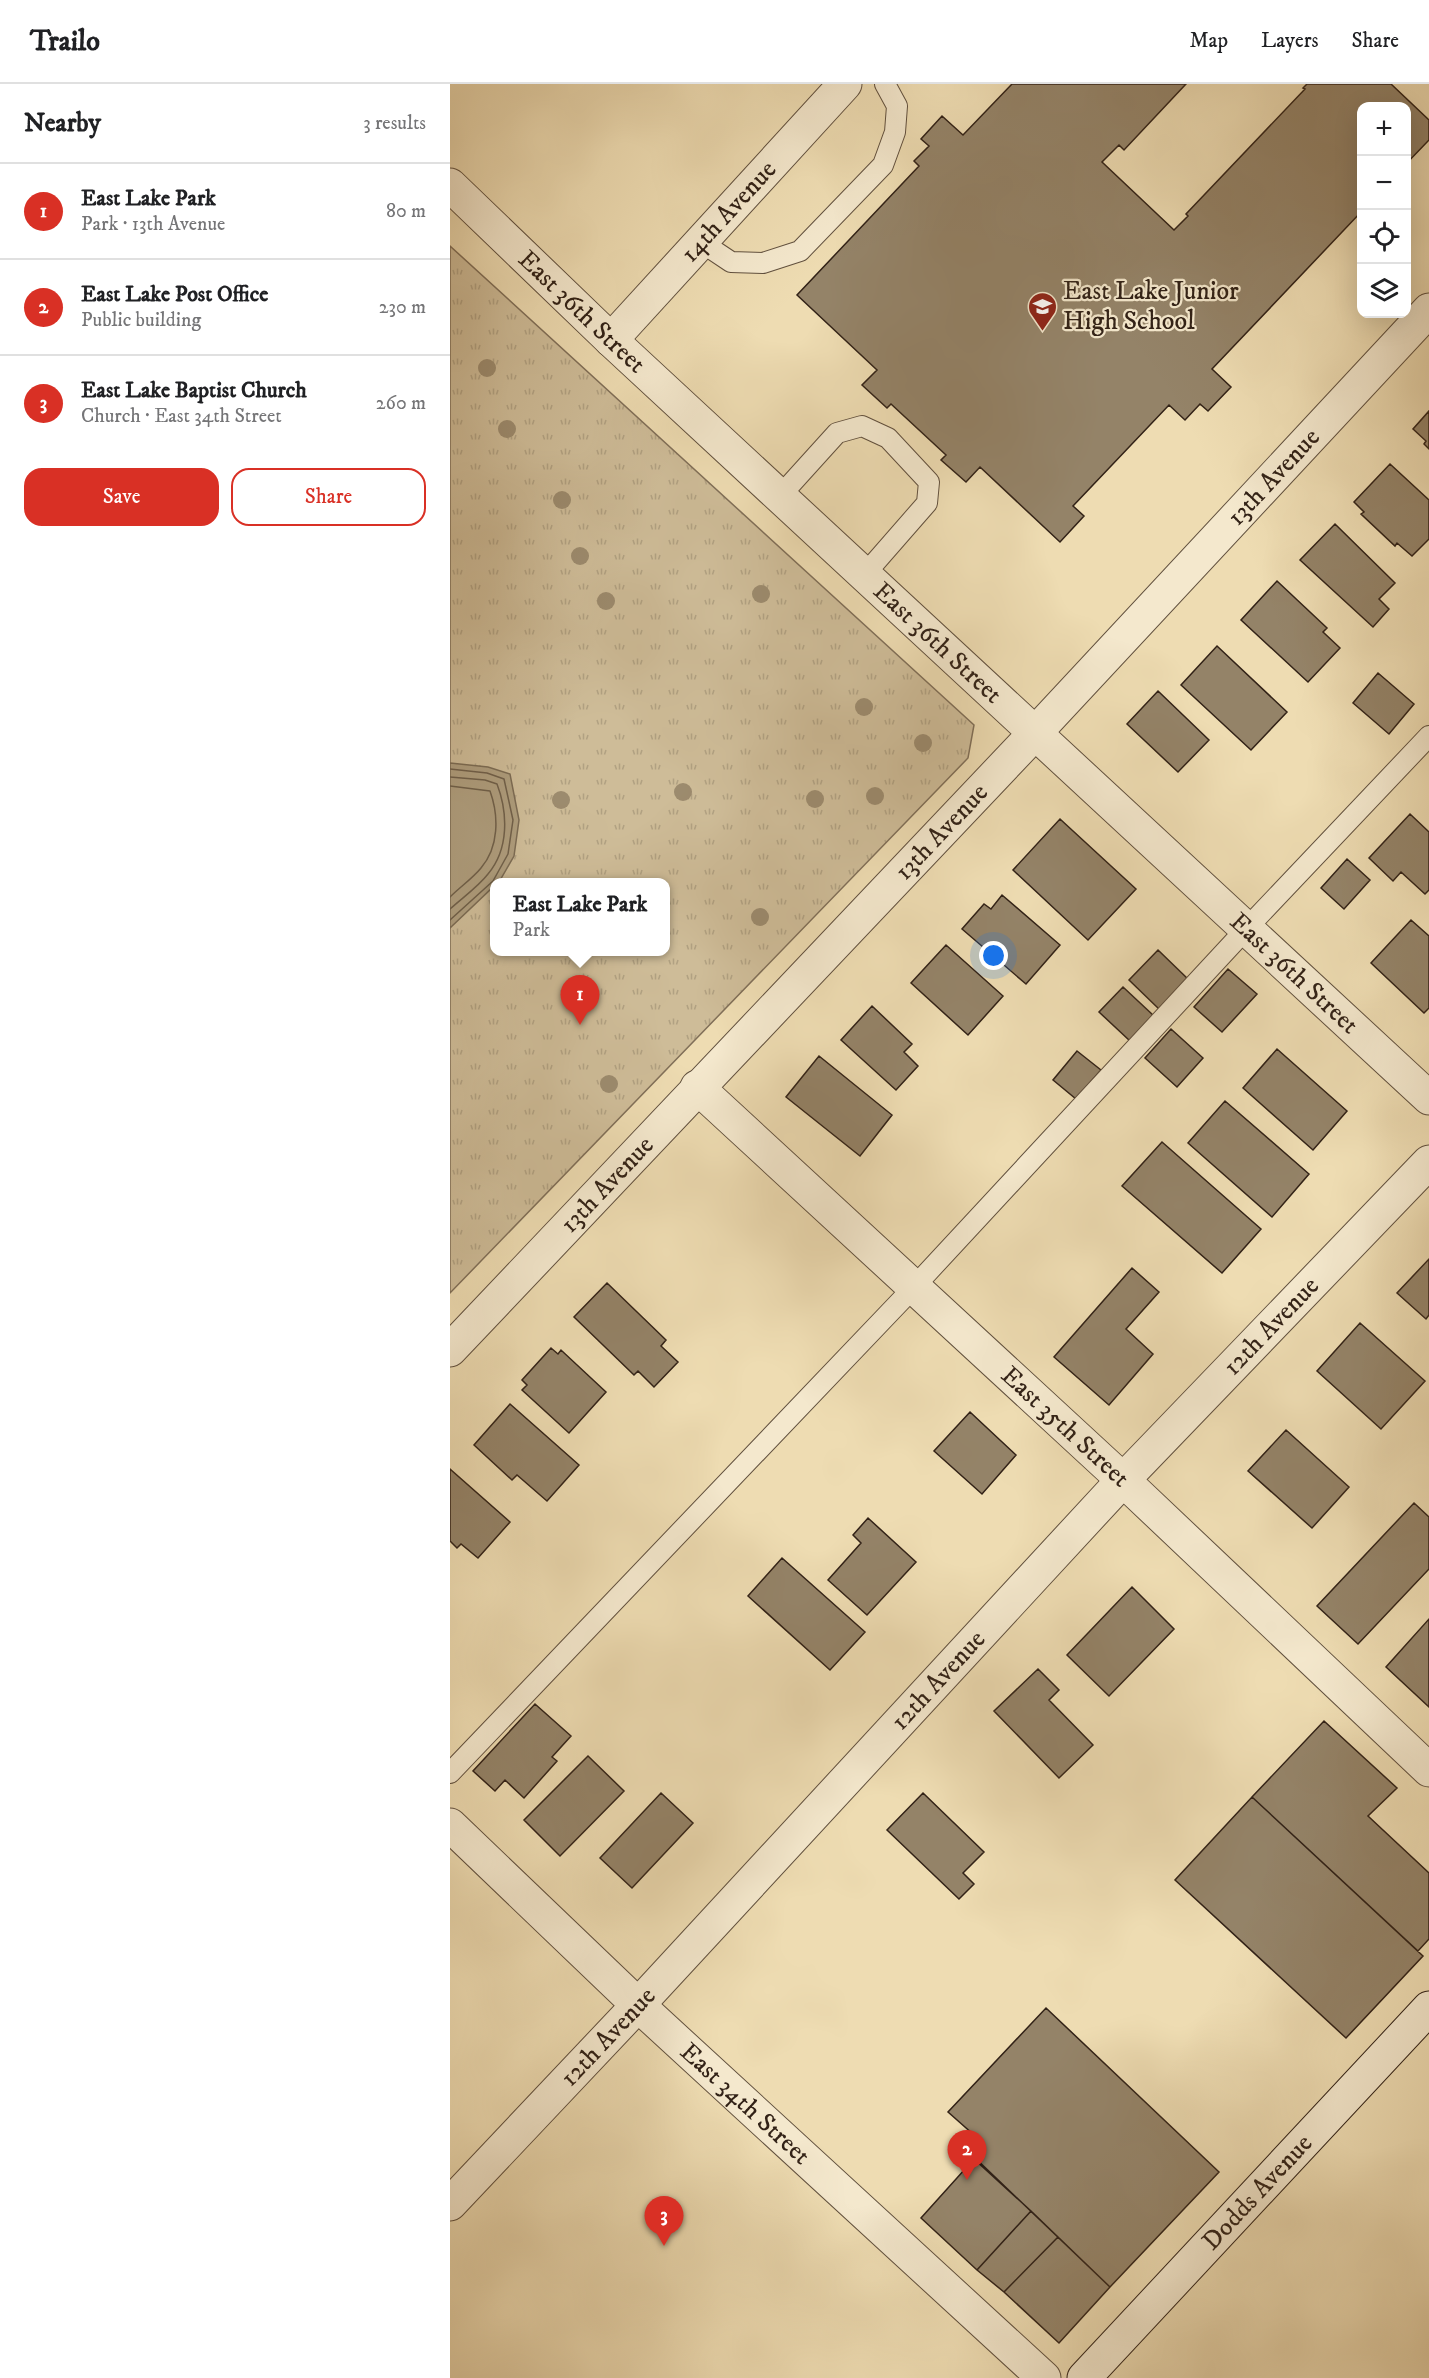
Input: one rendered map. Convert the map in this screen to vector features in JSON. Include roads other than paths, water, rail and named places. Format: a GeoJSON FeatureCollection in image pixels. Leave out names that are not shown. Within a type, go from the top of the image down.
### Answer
{"type":"FeatureCollection","features":[{"type":"Feature","properties":{"kind":"street","name":"14th Avenue"},"geometry":{"type":"LineString","coordinates":[[611,340],[845,84]]}},
{"type":"Feature","properties":{"kind":"street","name":"East 36th Street"},"geometry":{"type":"LineString","coordinates":[[450,185],[611,340],[1429,1098]]}},
{"type":"Feature","properties":{"kind":"street","name":"13th Avenue"},"geometry":{"type":"LineString","coordinates":[[450,1350],[1036,732],[1429,310]]}},
{"type":"Feature","properties":{"kind":"street","name":"East 35th Street"},"geometry":{"type":"LineString","coordinates":[[697,1087],[1123,1480],[1429,1770]]}},
{"type":"Feature","properties":{"kind":"street","name":"12th Avenue"},"geometry":{"type":"LineString","coordinates":[[450,2204],[638,2005],[1123,1480],[1429,1162]]}},
{"type":"Feature","properties":{"kind":"street","name":"East 34th Street"},"geometry":{"type":"LineString","coordinates":[[450,1825],[638,2005],[1044,2378]]}},
{"type":"Feature","properties":{"kind":"street","name":"Dodds Avenue"},"geometry":{"type":"LineString","coordinates":[[1084,2378],[1429,2008]]}},
{"type":"Feature","properties":{"kind":"lane"},"geometry":{"type":"LineString","coordinates":[[701,242],[731,262],[763,263],[800,251],[883,165],[895,132],[897,106],[885,84]]}},
{"type":"Feature","properties":{"kind":"lane"},"geometry":{"type":"LineString","coordinates":[[780,496],[837,433],[862,426],[888,438],[930,482],[927,503],[865,574]]}},
{"type":"Feature","properties":{"kind":"lane"},"geometry":{"type":"LineString","coordinates":[[450,1773],[914,1287],[1247,928],[1429,736]]}},
{"type":"Feature","properties":{"kind":"water"},"geometry":{"type":"Polygon","coordinates":[[[450,763],[488,767],[510,774],[519,820],[514,856],[501,878],[490,878],[490,890],[450,928],[450,763]]]}},
{"type":"Feature","properties":{"kind":"place","name":"East Lake Junior High School"},"geometry":{"type":"Point","coordinates":[1042,332]}},
{"type":"Feature","properties":{"kind":"place","name":"East Lake Park"},"geometry":{"type":"Point","coordinates":[580,1025]}},
{"type":"Feature","properties":{"kind":"place","name":"East Lake Post Office"},"geometry":{"type":"Point","coordinates":[967,2180]}},
{"type":"Feature","properties":{"kind":"place","name":"East Lake Baptist Church"},"geometry":{"type":"Point","coordinates":[664,2246]}}]}
